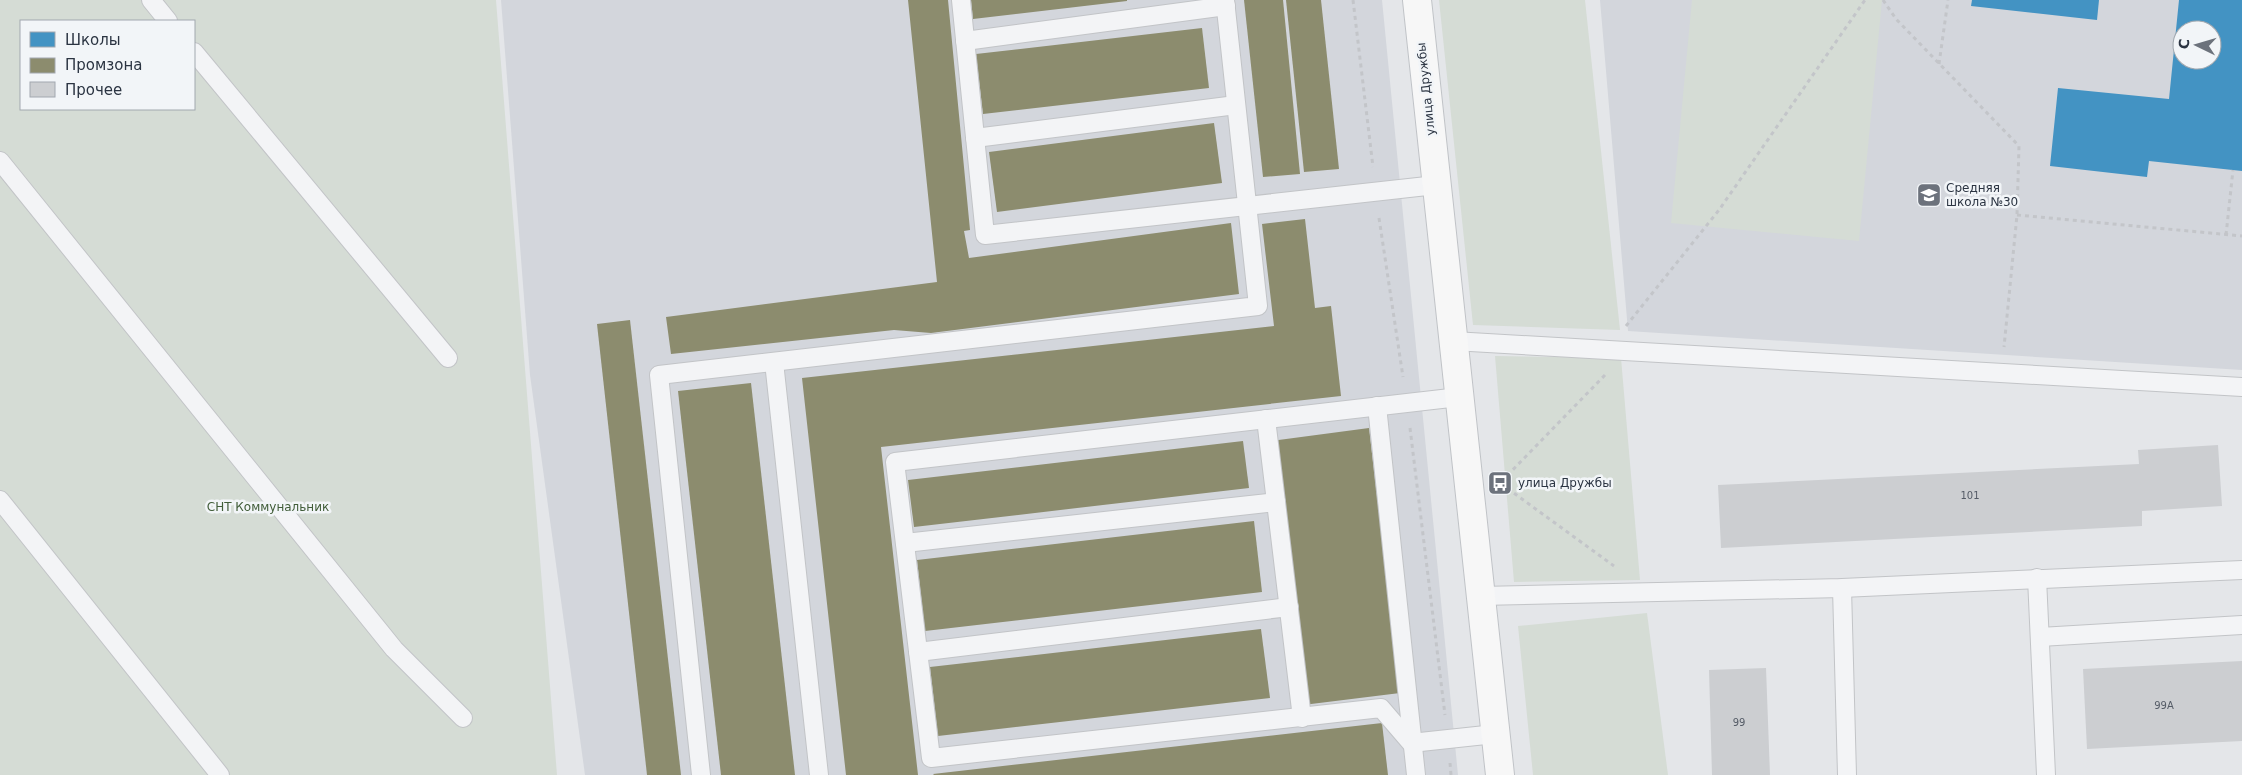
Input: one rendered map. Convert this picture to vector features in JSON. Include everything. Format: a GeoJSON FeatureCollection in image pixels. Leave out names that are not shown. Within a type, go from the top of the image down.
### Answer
{"type":"FeatureCollection","features":[{"type":"Feature","properties":{"kind":"main road","name":"улица Дружбы"},"geometry":{"type":"LineString","coordinates":[[1417,0],[1500,775]]}},
{"type":"Feature","properties":{"kind":"lane"},"geometry":{"type":"LineString","coordinates":[[150,0],[167,20]]}},
{"type":"Feature","properties":{"kind":"lane"},"geometry":{"type":"LineString","coordinates":[[961,0],[985,236],[1436,186]]}},
{"type":"Feature","properties":{"kind":"lane"},"geometry":{"type":"LineString","coordinates":[[701,775],[659,375],[1258,306],[1225,3],[965,40]]}},
{"type":"Feature","properties":{"kind":"lane"},"geometry":{"type":"LineString","coordinates":[[195,53],[448,358]]}},
{"type":"Feature","properties":{"kind":"lane"},"geometry":{"type":"LineString","coordinates":[[975,138],[1236,105]]}},
{"type":"Feature","properties":{"kind":"lane"},"geometry":{"type":"LineString","coordinates":[[0,161],[394,649],[463,718]]}},
{"type":"Feature","properties":{"kind":"lane"},"geometry":{"type":"LineString","coordinates":[[1454,341],[2242,387]]}},
{"type":"Feature","properties":{"kind":"lane"},"geometry":{"type":"LineString","coordinates":[[774,362],[819,775]]}},
{"type":"Feature","properties":{"kind":"lane"},"geometry":{"type":"LineString","coordinates":[[1411,743],[1381,708],[931,758],[895,462],[1459,397]]}},
{"type":"Feature","properties":{"kind":"lane"},"geometry":{"type":"LineString","coordinates":[[1377,406],[1411,743],[1416,775]]}},
{"type":"Feature","properties":{"kind":"lane"},"geometry":{"type":"LineString","coordinates":[[1266,419],[1302,718]]}},
{"type":"Feature","properties":{"kind":"lane"},"geometry":{"type":"LineString","coordinates":[[0,500],[220,775]]}},
{"type":"Feature","properties":{"kind":"lane"},"geometry":{"type":"LineString","coordinates":[[905,543],[1276,502]]}},
{"type":"Feature","properties":{"kind":"lane"},"geometry":{"type":"LineString","coordinates":[[1480,596],[1842,588],[2242,570]]}},
{"type":"Feature","properties":{"kind":"lane"},"geometry":{"type":"LineString","coordinates":[[2037,578],[2046,775]]}},
{"type":"Feature","properties":{"kind":"lane"},"geometry":{"type":"LineString","coordinates":[[1842,588],[1847,775]]}},
{"type":"Feature","properties":{"kind":"lane"},"geometry":{"type":"LineString","coordinates":[[918,652],[1288,607]]}},
{"type":"Feature","properties":{"kind":"lane"},"geometry":{"type":"LineString","coordinates":[[2040,636],[2242,625]]}},
{"type":"Feature","properties":{"kind":"lane"},"geometry":{"type":"LineString","coordinates":[[1411,743],[1495,734]]}},
{"type":"Feature","properties":{"kind":"path"},"geometry":{"type":"LineString","coordinates":[[1625,328],[1719,210],[1865,0]]}},
{"type":"Feature","properties":{"kind":"path"},"geometry":{"type":"LineString","coordinates":[[1883,0],[1896,19],[2019,146],[2017,216],[2002,373]]}},
{"type":"Feature","properties":{"kind":"path"},"geometry":{"type":"LineString","coordinates":[[1939,64],[1948,0]]}},
{"type":"Feature","properties":{"kind":"path"},"geometry":{"type":"LineString","coordinates":[[2226,235],[2233,170]]}},
{"type":"Feature","properties":{"kind":"path"},"geometry":{"type":"LineString","coordinates":[[2017,216],[2242,236]]}},
{"type":"Feature","properties":{"kind":"path"},"geometry":{"type":"LineString","coordinates":[[1628,351],[1500,483],[1650,592]]}},
{"type":"Feature","properties":{"kind":"shaded area"},"geometry":{"type":"Polygon","coordinates":[[[501,0],[1382,0],[1458,775],[585,775],[530,375],[501,0]]]}},
{"type":"Feature","properties":{"kind":"shaded area","name":"Средняя школа №30"},"geometry":{"type":"Polygon","coordinates":[[[1600,0],[2242,0],[2242,370],[1628,331],[1600,0]]]}},
{"type":"Feature","properties":{"kind":"green space","name":"СНТ Коммунальник"},"geometry":{"type":"Polygon","coordinates":[[[0,0],[496,0],[557,775],[0,775],[0,0]]]}},
{"type":"Feature","properties":{"kind":"green space"},"geometry":{"type":"Polygon","coordinates":[[[1439,0],[1585,0],[1620,330],[1473,325],[1439,0]]]}},
{"type":"Feature","properties":{"kind":"green space"},"geometry":{"type":"Polygon","coordinates":[[[1692,0],[1882,0],[1859,241],[1671,223],[1692,0]]]}},
{"type":"Feature","properties":{"kind":"green space"},"geometry":{"type":"Polygon","coordinates":[[[1495,356],[1621,358],[1640,580],[1514,582],[1495,356]]]}},
{"type":"Feature","properties":{"kind":"green space"},"geometry":{"type":"Polygon","coordinates":[[[1647,613],[1668,775],[1533,775],[1518,626],[1647,613]]]}},
{"type":"Feature","properties":{"kind":"building: Школы"},"geometry":{"type":"Polygon","coordinates":[[[1972,0],[2099,0],[2097,20],[1971,6],[1972,0]]]}},
{"type":"Feature","properties":{"kind":"building: Школы"},"geometry":{"type":"Polygon","coordinates":[[[2179,0],[2242,0],[2242,171],[2149,161],[2147,177],[2050,166],[2058,88],[2169,99],[2172,69],[2222,70],[2222,20],[2177,20],[2179,0]]]}},
{"type":"Feature","properties":{"kind":"building: Промзона"},"geometry":{"type":"Polygon","coordinates":[[[908,0],[948,0],[970,230],[964,231],[969,258],[1231,223],[1239,294],[931,333],[894,330],[671,354],[666,317],[937,282],[908,0]]]}},
{"type":"Feature","properties":{"kind":"building: Промзона"},"geometry":{"type":"Polygon","coordinates":[[[971,0],[1127,0],[1127,1],[973,19],[971,0]]]}},
{"type":"Feature","properties":{"kind":"building: Промзона"},"geometry":{"type":"Polygon","coordinates":[[[1244,0],[1283,0],[1300,174],[1263,177],[1244,0]]]}},
{"type":"Feature","properties":{"kind":"building: Промзона"},"geometry":{"type":"Polygon","coordinates":[[[1286,0],[1321,0],[1339,169],[1304,172],[1286,0]]]}},
{"type":"Feature","properties":{"kind":"building: Промзона"},"geometry":{"type":"Polygon","coordinates":[[[1202,28],[1209,88],[983,114],[976,54],[1202,28]]]}},
{"type":"Feature","properties":{"kind":"building: Промзона"},"geometry":{"type":"Polygon","coordinates":[[[1214,123],[1222,183],[997,212],[989,152],[1214,123]]]}},
{"type":"Feature","properties":{"kind":"building: Промзона"},"geometry":{"type":"Polygon","coordinates":[[[1305,219],[1315,308],[1331,306],[1341,396],[881,447],[918,775],[846,775],[802,378],[1274,326],[1262,224],[1305,219]]]}},
{"type":"Feature","properties":{"kind":"building: Промзона"},"geometry":{"type":"Polygon","coordinates":[[[630,320],[681,775],[647,775],[597,324],[630,320]]]}},
{"type":"Feature","properties":{"kind":"building: Промзона"},"geometry":{"type":"Polygon","coordinates":[[[751,383],[795,775],[721,775],[678,391],[751,383]]]}},
{"type":"Feature","properties":{"kind":"building: Промзона"},"geometry":{"type":"Polygon","coordinates":[[[1369,428],[1400,693],[1303,705],[1271,441],[1369,428]]]}},
{"type":"Feature","properties":{"kind":"building: Промзона"},"geometry":{"type":"Polygon","coordinates":[[[1243,441],[1249,488],[914,527],[908,480],[1243,441]]]}},
{"type":"Feature","properties":{"kind":"building: Промзона"},"geometry":{"type":"Polygon","coordinates":[[[1254,521],[1262,592],[925,631],[917,560],[1254,521]]]}},
{"type":"Feature","properties":{"kind":"building: Промзона"},"geometry":{"type":"Polygon","coordinates":[[[1261,629],[1270,698],[938,736],[930,667],[1261,629]]]}},
{"type":"Feature","properties":{"kind":"building: Промзона"},"geometry":{"type":"Polygon","coordinates":[[[1382,723],[1388,775],[933,774],[1382,723]]]}},
{"type":"Feature","properties":{"kind":"building: Прочее"},"geometry":{"type":"Polygon","coordinates":[[[2218,445],[2222,506],[2142,511],[2142,526],[1721,548],[1718,485],[2139,464],[2138,450],[2218,445]]]}},
{"type":"Feature","properties":{"kind":"building: Прочее"},"geometry":{"type":"Polygon","coordinates":[[[2242,661],[2242,741],[2087,749],[2083,669],[2242,661]]]}},
{"type":"Feature","properties":{"kind":"building: Прочее"},"geometry":{"type":"Polygon","coordinates":[[[1766,668],[1770,775],[1712,775],[1709,670],[1766,668]]]}},
{"type":"Feature","properties":{"kind":"place","name":"Средняя школа №30"},"geometry":{"type":"Point","coordinates":[1929,195]}},
{"type":"Feature","properties":{"kind":"place","name":"улица Дружбы"},"geometry":{"type":"Point","coordinates":[1500,483]}}]}
